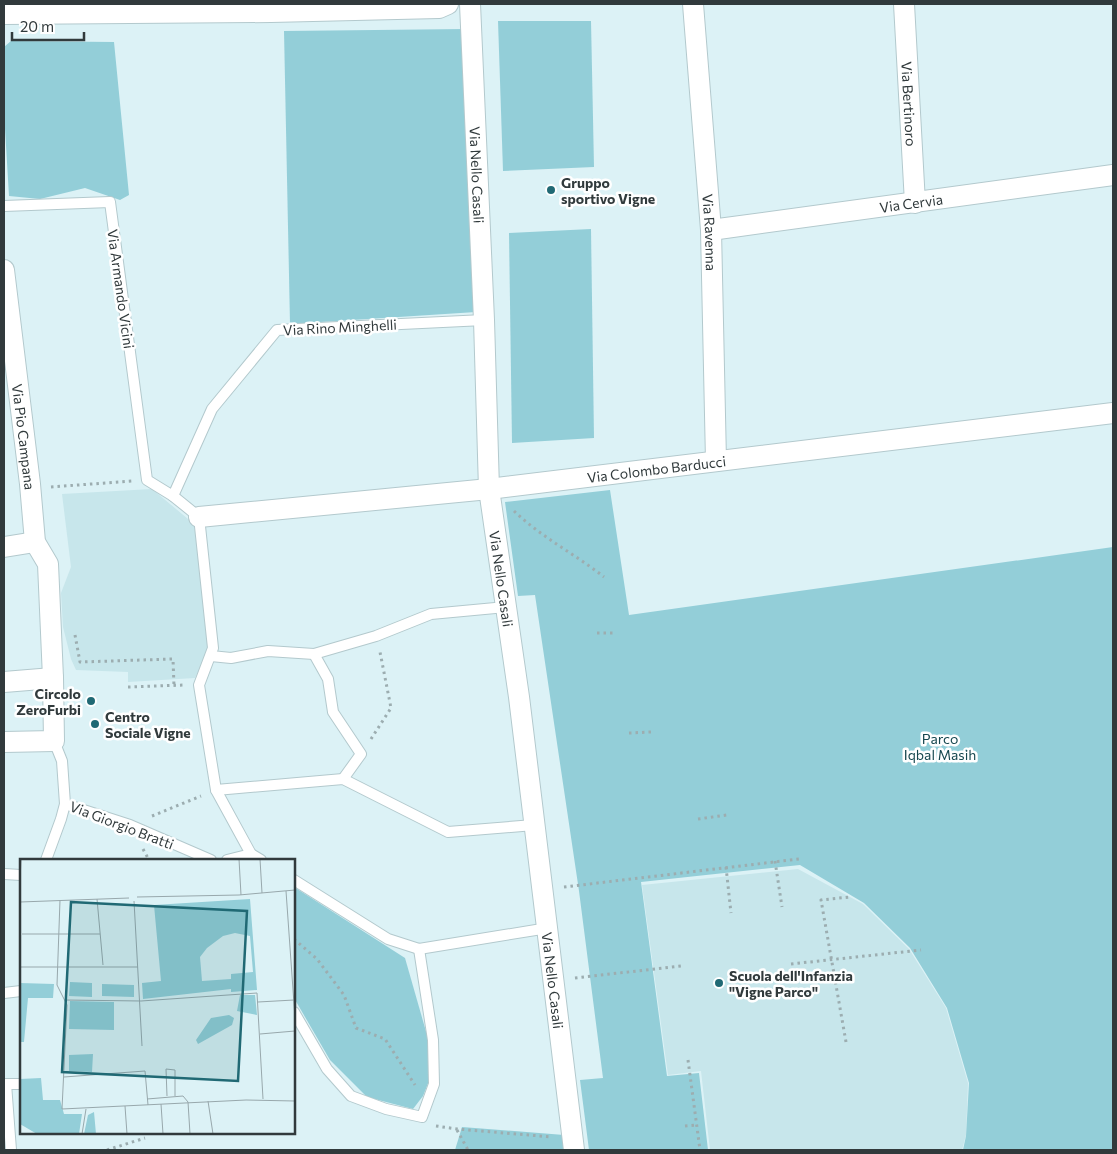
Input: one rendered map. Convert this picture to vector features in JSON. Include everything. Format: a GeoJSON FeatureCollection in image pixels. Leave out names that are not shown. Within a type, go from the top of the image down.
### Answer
{"type":"FeatureCollection","features":[{"type":"Feature","properties":{"kind":"street"},"geometry":{"type":"LineString","coordinates":[[4,14],[271,12],[439,8],[448,4]]}},
{"type":"Feature","properties":{"kind":"street","name":"Via Nello Casali"},"geometry":{"type":"LineString","coordinates":[[470,4],[484,320],[489,490],[519,697],[573,1144]]}},
{"type":"Feature","properties":{"kind":"street","name":"Via Ravenna"},"geometry":{"type":"LineString","coordinates":[[693,4],[711,230],[716,461]]}},
{"type":"Feature","properties":{"kind":"street","name":"Via Bertinoro"},"geometry":{"type":"LineString","coordinates":[[904,4],[915,203]]}},
{"type":"Feature","properties":{"kind":"street","name":"Via Cervia"},"geometry":{"type":"LineString","coordinates":[[711,230],[1113,176]]}},
{"type":"Feature","properties":{"kind":"street","name":"Via Pio Campana"},"geometry":{"type":"LineString","coordinates":[[4,270],[30,484],[35,542]]}},
{"type":"Feature","properties":{"kind":"street","name":"Via Colombo Barducci"},"geometry":{"type":"LineString","coordinates":[[199,517],[489,490],[1113,413]]}},
{"type":"Feature","properties":{"kind":"street"},"geometry":{"type":"LineString","coordinates":[[4,547],[35,542],[48,564],[54,740],[4,742]]}},
{"type":"Feature","properties":{"kind":"street"},"geometry":{"type":"LineString","coordinates":[[4,682],[53,678]]}},
{"type":"Feature","properties":{"kind":"lane","name":"Via Armando Vicini"},"geometry":{"type":"LineString","coordinates":[[4,206],[110,202],[147,480]]}},
{"type":"Feature","properties":{"kind":"lane","name":"Via Rino Minghelli"},"geometry":{"type":"LineString","coordinates":[[173,496],[212,409],[276,330],[484,320]]}},
{"type":"Feature","properties":{"kind":"lane"},"geometry":{"type":"LineString","coordinates":[[147,480],[173,496],[199,517],[213,648],[199,685],[216,790],[251,854],[259,859]]}},
{"type":"Feature","properties":{"kind":"lane"},"geometry":{"type":"LineString","coordinates":[[211,656],[231,658],[268,651],[314,654],[376,636],[431,614],[506,607]]}},
{"type":"Feature","properties":{"kind":"lane"},"geometry":{"type":"LineString","coordinates":[[314,654],[328,679],[333,712],[361,754],[343,778]]}},
{"type":"Feature","properties":{"kind":"lane","name":"Via Giorgio Bratti"},"geometry":{"type":"LineString","coordinates":[[54,740],[62,761],[65,804],[130,825],[209,859]]}},
{"type":"Feature","properties":{"kind":"lane"},"geometry":{"type":"LineString","coordinates":[[216,790],[343,778],[448,832],[534,825]]}},
{"type":"Feature","properties":{"kind":"lane"},"geometry":{"type":"LineString","coordinates":[[46,859],[65,804]]}},
{"type":"Feature","properties":{"kind":"lane"},"geometry":{"type":"LineString","coordinates":[[231,859],[251,854]]}},
{"type":"Feature","properties":{"kind":"lane"},"geometry":{"type":"LineString","coordinates":[[4,874],[20,875]]}},
{"type":"Feature","properties":{"kind":"lane"},"geometry":{"type":"LineString","coordinates":[[295,881],[388,939],[418,949],[548,928]]}},
{"type":"Feature","properties":{"kind":"lane"},"geometry":{"type":"LineString","coordinates":[[295,1014],[326,1069],[351,1096],[386,1109],[422,1117],[434,1084],[433,1040],[418,949]]}},
{"type":"Feature","properties":{"kind":"lane"},"geometry":{"type":"LineString","coordinates":[[4,992],[20,991]]}},
{"type":"Feature","properties":{"kind":"lane"},"geometry":{"type":"LineString","coordinates":[[11,1150],[6,1084],[20,1084]]}},
{"type":"Feature","properties":{"kind":"path"},"geometry":{"type":"LineString","coordinates":[[51,496],[50,487],[147,480]]}},
{"type":"Feature","properties":{"kind":"path"},"geometry":{"type":"LineString","coordinates":[[489,490],[524,520],[582,559],[604,577]]}},
{"type":"Feature","properties":{"kind":"path"},"geometry":{"type":"LineString","coordinates":[[597,634],[614,632]]}},
{"type":"Feature","properties":{"kind":"path"},"geometry":{"type":"LineString","coordinates":[[75,634],[80,662],[172,659],[174,686]]}},
{"type":"Feature","properties":{"kind":"path"},"geometry":{"type":"LineString","coordinates":[[361,754],[391,708],[376,636]]}},
{"type":"Feature","properties":{"kind":"path"},"geometry":{"type":"LineString","coordinates":[[128,687],[199,685]]}},
{"type":"Feature","properties":{"kind":"path"},"geometry":{"type":"LineString","coordinates":[[629,734],[651,732]]}},
{"type":"Feature","properties":{"kind":"path"},"geometry":{"type":"LineString","coordinates":[[130,825],[216,790]]}},
{"type":"Feature","properties":{"kind":"path"},"geometry":{"type":"LineString","coordinates":[[698,819],[727,815]]}},
{"type":"Feature","properties":{"kind":"path"},"geometry":{"type":"LineString","coordinates":[[543,890],[799,859]]}},
{"type":"Feature","properties":{"kind":"path"},"geometry":{"type":"LineString","coordinates":[[775,861],[782,907]]}},
{"type":"Feature","properties":{"kind":"path"},"geometry":{"type":"LineString","coordinates":[[726,867],[731,913]]}},
{"type":"Feature","properties":{"kind":"path"},"geometry":{"type":"LineString","coordinates":[[846,1042],[821,900],[850,897]]}},
{"type":"Feature","properties":{"kind":"path"},"geometry":{"type":"LineString","coordinates":[[295,940],[317,959],[344,995],[356,1028],[385,1039],[423,1096],[422,1117]]}},
{"type":"Feature","properties":{"kind":"path"},"geometry":{"type":"LineString","coordinates":[[791,964],[921,950]]}},
{"type":"Feature","properties":{"kind":"path"},"geometry":{"type":"LineString","coordinates":[[554,980],[682,966]]}},
{"type":"Feature","properties":{"kind":"path"},"geometry":{"type":"LineString","coordinates":[[688,1060],[700,1150]]}},
{"type":"Feature","properties":{"kind":"path"},"geometry":{"type":"LineString","coordinates":[[685,1126],[697,1126]]}},
{"type":"Feature","properties":{"kind":"path"},"geometry":{"type":"LineString","coordinates":[[468,1150],[457,1129],[573,1144]]}},
{"type":"Feature","properties":{"kind":"path"},"geometry":{"type":"LineString","coordinates":[[107,1150],[145,1138]]}},
{"type":"Feature","properties":{"kind":"shaded area"},"geometry":{"type":"Polygon","coordinates":[[[152,489],[194,524],[209,650],[195,678],[128,682],[128,672],[76,670],[71,659],[63,627],[61,593],[71,567],[62,494],[152,489]]]}},
{"type":"Feature","properties":{"kind":"shaded area"},"geometry":{"type":"Polygon","coordinates":[[[798,869],[863,904],[909,949],[946,1008],[968,1083],[966,1135],[962,1150],[710,1150],[701,1071],[668,1075],[642,885],[798,869]]]}},
{"type":"Feature","properties":{"kind":"green space"},"geometry":{"type":"Polygon","coordinates":[[[498,21],[591,21],[594,167],[503,171],[498,21]]]}},
{"type":"Feature","properties":{"kind":"green space"},"geometry":{"type":"Polygon","coordinates":[[[466,29],[476,312],[290,324],[284,31],[466,29]]]}},
{"type":"Feature","properties":{"kind":"green space"},"geometry":{"type":"Polygon","coordinates":[[[11,41],[114,42],[129,195],[120,200],[85,188],[40,199],[9,196],[4,112],[4,47],[11,41]]]}},
{"type":"Feature","properties":{"kind":"green space"},"geometry":{"type":"Polygon","coordinates":[[[591,229],[594,438],[512,443],[509,233],[591,229]]]}},
{"type":"Feature","properties":{"kind":"green space","name":"Parco Iqbal Masih"},"geometry":{"type":"Polygon","coordinates":[[[610,490],[629,615],[1113,547],[1113,1150],[963,1150],[966,1136],[969,1083],[947,1008],[910,948],[864,903],[800,865],[641,882],[667,1076],[699,1073],[708,1150],[589,1150],[580,1080],[603,1078],[579,891],[535,595],[518,596],[505,502],[610,490]]]}},
{"type":"Feature","properties":{"kind":"green space"},"geometry":{"type":"Polygon","coordinates":[[[295,888],[405,958],[429,1042],[431,1076],[423,1096],[413,1109],[367,1097],[330,1060],[295,1000],[295,888]]]}},
{"type":"Feature","properties":{"kind":"green space"},"geometry":{"type":"Polygon","coordinates":[[[462,1127],[564,1135],[565,1150],[455,1150],[462,1127]]]}},
{"type":"Feature","properties":{"kind":"place","name":"Gruppo sportivo Vigne"},"geometry":{"type":"Point","coordinates":[551,190]}},
{"type":"Feature","properties":{"kind":"place","name":"Circolo ZeroFurbi"},"geometry":{"type":"Point","coordinates":[91,701]}},
{"type":"Feature","properties":{"kind":"place","name":"Centro Sociale Vigne"},"geometry":{"type":"Point","coordinates":[95,724]}},
{"type":"Feature","properties":{"kind":"place","name":"Scuola dell'Infanzia \"Vigne Parco\""},"geometry":{"type":"Point","coordinates":[719,983]}}]}
